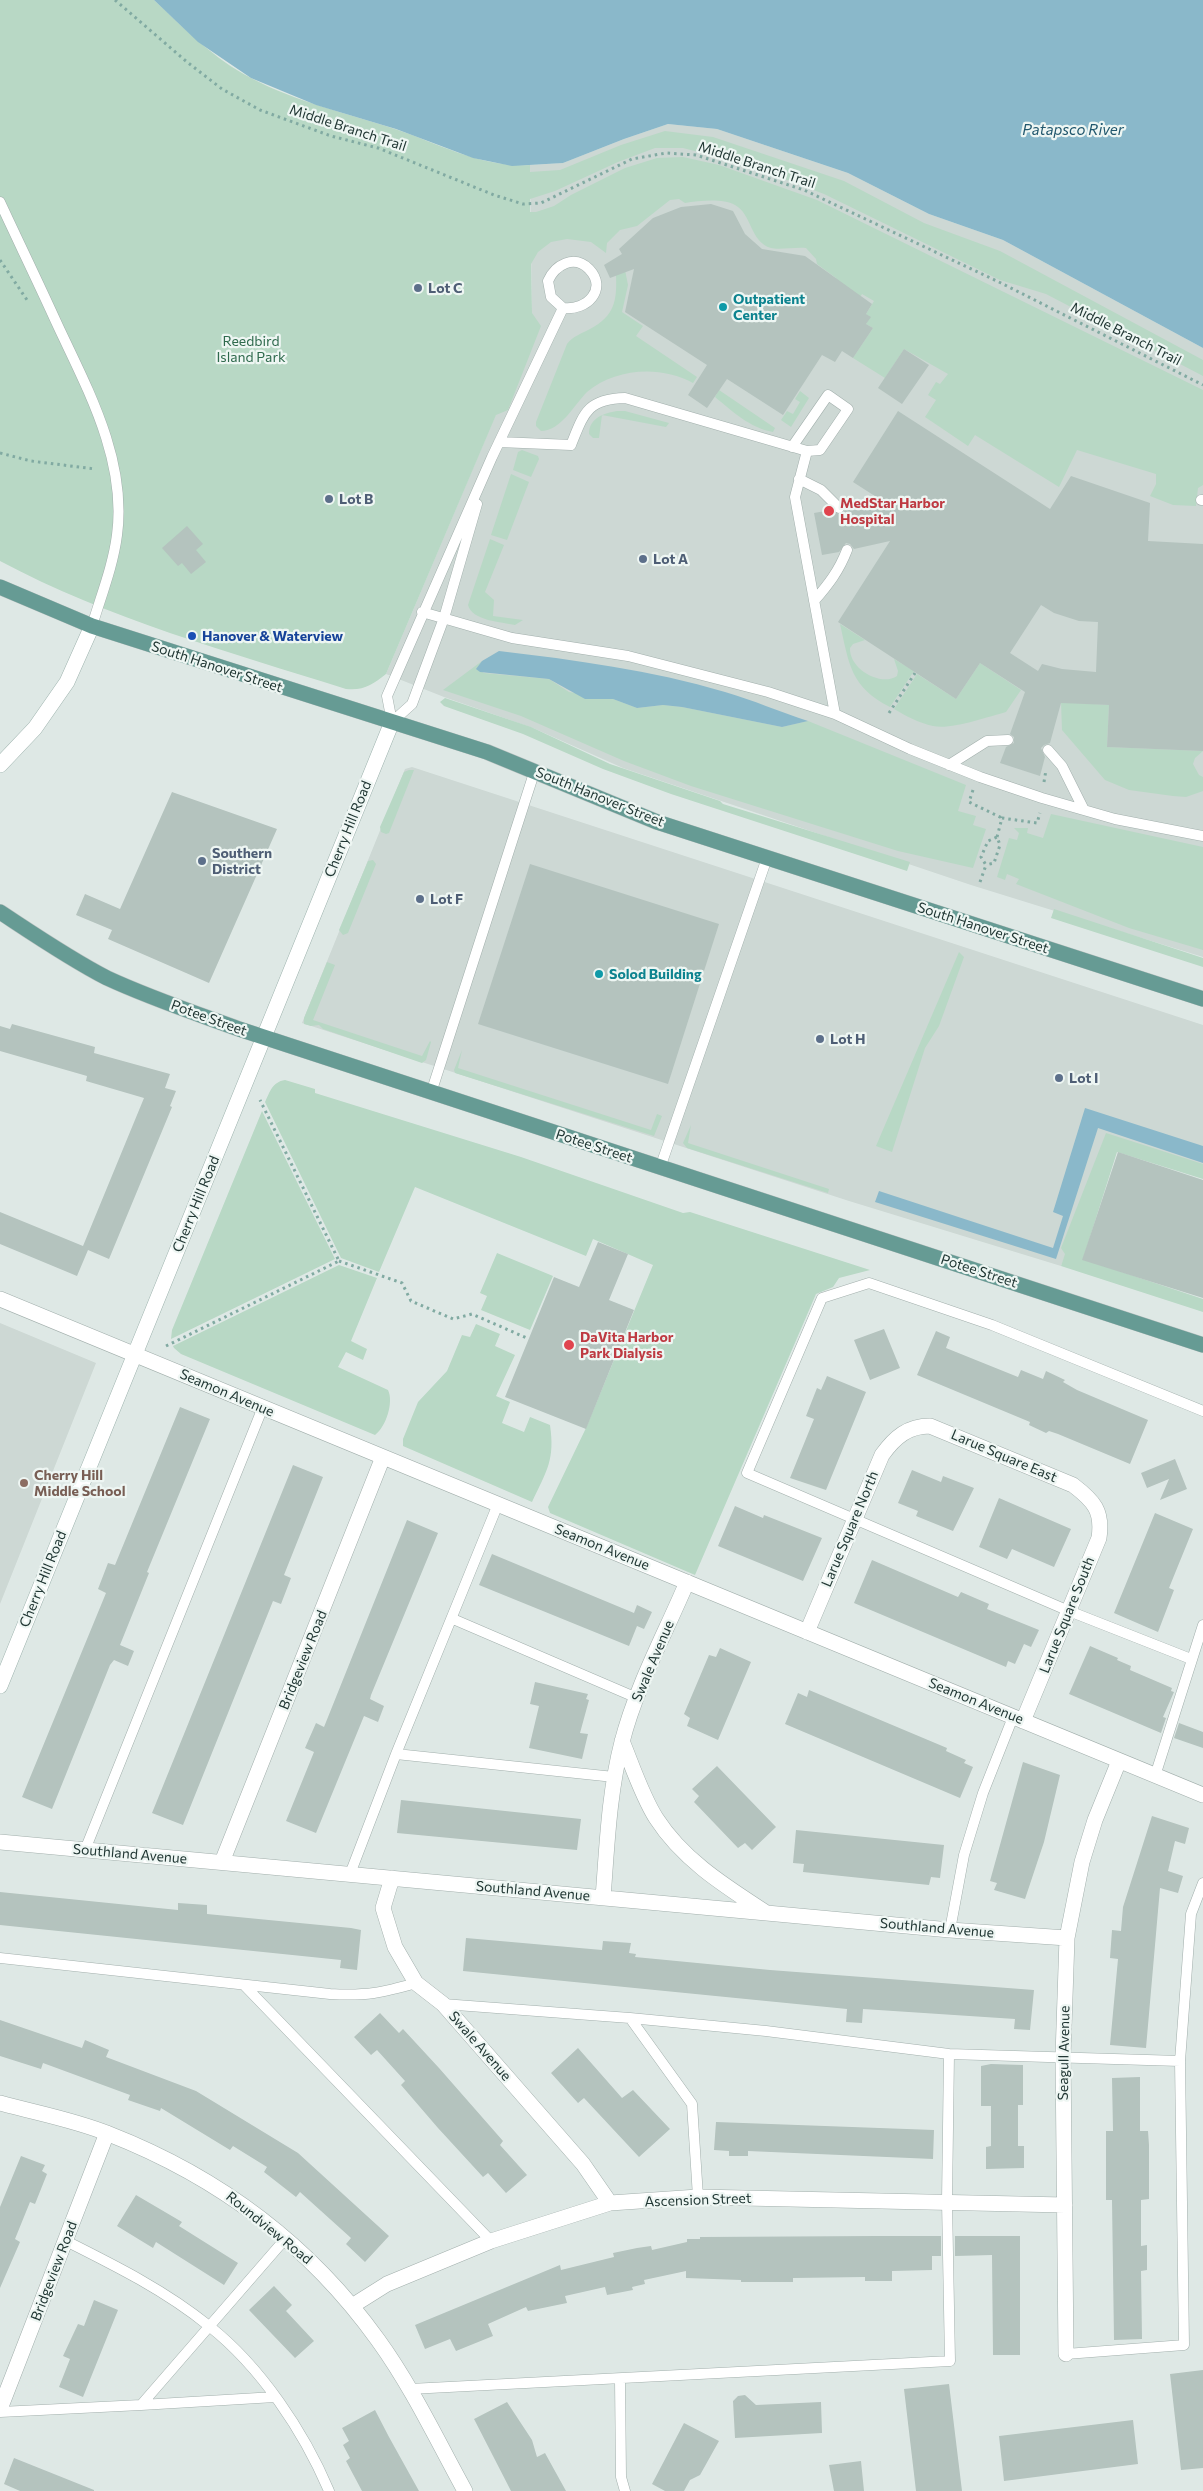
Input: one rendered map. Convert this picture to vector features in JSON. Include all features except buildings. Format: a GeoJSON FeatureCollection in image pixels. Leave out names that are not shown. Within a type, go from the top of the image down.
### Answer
{"type":"FeatureCollection","features":[{"type":"Feature","properties":{"kind":"main road","name":"South Hanover Street"},"geometry":{"type":"LineString","coordinates":[[0,587],[92,626],[191,660],[392,722],[535,770],[657,822],[1203,999]]}},
{"type":"Feature","properties":{"kind":"main road","name":"Potee Street"},"geometry":{"type":"LineString","coordinates":[[0,912],[48,944],[107,978],[165,1002],[264,1038],[1203,1345]]}},
{"type":"Feature","properties":{"kind":"street"},"geometry":{"type":"LineString","coordinates":[[0,765],[35,728],[66,682],[92,626]]}},
{"type":"Feature","properties":{"kind":"street","name":"Cherry Hill Road"},"geometry":{"type":"LineString","coordinates":[[0,1686],[392,722]]}},
{"type":"Feature","properties":{"kind":"street","name":"Seamon Avenue"},"geometry":{"type":"LineString","coordinates":[[0,1299],[1203,1796]]}},
{"type":"Feature","properties":{"kind":"street","name":"Larue Square East"},"geometry":{"type":"LineString","coordinates":[[903,1432],[916,1426],[930,1426],[1073,1485],[1087,1496],[1097,1508]]}},
{"type":"Feature","properties":{"kind":"street","name":"Larue Square North"},"geometry":{"type":"LineString","coordinates":[[807,1632],[882,1455],[903,1432]]}},
{"type":"Feature","properties":{"kind":"street","name":"Bridgeview Road"},"geometry":{"type":"LineString","coordinates":[[222,1862],[383,1457]]}},
{"type":"Feature","properties":{"kind":"street","name":"Larue Square South"},"geometry":{"type":"LineString","coordinates":[[1018,1719],[1069,1611],[1099,1538],[1101,1522],[1097,1508]]}},
{"type":"Feature","properties":{"kind":"street","name":"Swale Avenue"},"geometry":{"type":"LineString","coordinates":[[603,1898],[614,1778],[622,1740],[637,1698],[687,1582]]}},
{"type":"Feature","properties":{"kind":"street"},"geometry":{"type":"LineString","coordinates":[[622,1740],[656,1818],[683,1851],[708,1875],[767,1913]]}},
{"type":"Feature","properties":{"kind":"street","name":"Seagull Avenue"},"geometry":{"type":"LineString","coordinates":[[1066,2354],[1063,2056],[1067,1938],[1082,1862],[1095,1820],[1120,1761]]}},
{"type":"Feature","properties":{"kind":"street","name":"Southland Avenue"},"geometry":{"type":"LineString","coordinates":[[0,1842],[950,1930],[1067,1938]]}},
{"type":"Feature","properties":{"kind":"street","name":"Swale Avenue"},"geometry":{"type":"LineString","coordinates":[[392,1878],[383,1908],[395,1947],[416,1982],[443,2004],[583,2164],[610,2203]]}},
{"type":"Feature","properties":{"kind":"street","name":"Roundview Road"},"geometry":{"type":"LineString","coordinates":[[0,2103],[107,2133],[165,2158],[229,2194],[286,2238],[352,2306],[378,2341],[410,2389],[465,2491]]}},
{"type":"Feature","properties":{"kind":"street","name":"Bridgeview Road"},"geometry":{"type":"LineString","coordinates":[[0,2410],[107,2133]]}},
{"type":"Feature","properties":{"kind":"street","name":"Ascension Street"},"geometry":{"type":"LineString","coordinates":[[352,2306],[387,2284],[491,2241],[610,2203],[698,2198],[947,2201],[1065,2205]]}},
{"type":"Feature","properties":{"kind":"lane"},"geometry":{"type":"LineString","coordinates":[[0,202],[103,426],[114,469],[118,501],[117,534],[109,573],[92,626]]}},
{"type":"Feature","properties":{"kind":"lane"},"geometry":{"type":"LineString","coordinates":[[565,263],[581,264],[589,270],[594,279],[595,290],[591,300],[582,308],[574,310],[563,308],[551,298],[548,281],[558,266],[565,263]]}},
{"type":"Feature","properties":{"kind":"lane"},"geometry":{"type":"LineString","coordinates":[[392,722],[387,696],[422,612],[499,442],[563,308]]}},
{"type":"Feature","properties":{"kind":"lane"},"geometry":{"type":"LineString","coordinates":[[499,442],[571,445],[583,415],[595,404],[608,398],[626,398],[792,447],[807,451],[820,450],[848,409],[828,395],[792,447]]}},
{"type":"Feature","properties":{"kind":"lane"},"geometry":{"type":"LineString","coordinates":[[807,451],[795,497],[835,714]]}},
{"type":"Feature","properties":{"kind":"lane"},"geometry":{"type":"LineString","coordinates":[[392,722],[412,704],[444,618],[488,467]]}},
{"type":"Feature","properties":{"kind":"lane"},"geometry":{"type":"LineString","coordinates":[[799,479],[821,490],[839,508]]}},
{"type":"Feature","properties":{"kind":"lane"},"geometry":{"type":"LineString","coordinates":[[814,600],[840,568],[847,550]]}},
{"type":"Feature","properties":{"kind":"lane"},"geometry":{"type":"LineString","coordinates":[[422,612],[512,638],[628,656],[768,692],[835,714],[949,765],[1024,792],[1115,819],[1203,836]]}},
{"type":"Feature","properties":{"kind":"lane"},"geometry":{"type":"LineString","coordinates":[[949,765],[987,741],[1008,740]]}},
{"type":"Feature","properties":{"kind":"lane"},"geometry":{"type":"LineString","coordinates":[[1048,750],[1062,766],[1084,810]]}},
{"type":"Feature","properties":{"kind":"lane"},"geometry":{"type":"LineString","coordinates":[[431,1093],[535,770]]}},
{"type":"Feature","properties":{"kind":"lane"},"geometry":{"type":"LineString","coordinates":[[660,1168],[767,858]]}},
{"type":"Feature","properties":{"kind":"lane"},"geometry":{"type":"LineString","coordinates":[[1191,1659],[1069,1611],[747,1473],[822,1298],[869,1283],[992,1325],[1203,1411]]}},
{"type":"Feature","properties":{"kind":"lane"},"geometry":{"type":"LineString","coordinates":[[85,1850],[263,1407]]}},
{"type":"Feature","properties":{"kind":"lane"},"geometry":{"type":"LineString","coordinates":[[350,1874],[396,1754],[453,1619],[498,1504]]}},
{"type":"Feature","properties":{"kind":"lane"},"geometry":{"type":"LineString","coordinates":[[453,1619],[637,1698]]}},
{"type":"Feature","properties":{"kind":"lane"},"geometry":{"type":"LineString","coordinates":[[1155,1776],[1203,1624]]}},
{"type":"Feature","properties":{"kind":"lane"},"geometry":{"type":"LineString","coordinates":[[950,1930],[964,1854],[983,1793],[1018,1719]]}},
{"type":"Feature","properties":{"kind":"lane"},"geometry":{"type":"LineString","coordinates":[[396,1754],[614,1778]]}},
{"type":"Feature","properties":{"kind":"lane"},"geometry":{"type":"LineString","coordinates":[[1066,2354],[1184,2345],[1180,2061],[1191,1914],[1203,1883]]}},
{"type":"Feature","properties":{"kind":"lane"},"geometry":{"type":"LineString","coordinates":[[0,1958],[244,1985],[364,1996],[416,1982]]}},
{"type":"Feature","properties":{"kind":"lane"},"geometry":{"type":"LineString","coordinates":[[244,1985],[491,2241]]}},
{"type":"Feature","properties":{"kind":"lane"},"geometry":{"type":"LineString","coordinates":[[443,2004],[630,2018],[766,2031],[949,2054],[1180,2061]]}},
{"type":"Feature","properties":{"kind":"lane"},"geometry":{"type":"LineString","coordinates":[[630,2018],[692,2104],[698,2198]]}},
{"type":"Feature","properties":{"kind":"lane"},"geometry":{"type":"LineString","coordinates":[[410,2389],[620,2380],[950,2361],[947,2201],[949,2054]]}},
{"type":"Feature","properties":{"kind":"lane"},"geometry":{"type":"LineString","coordinates":[[141,2405],[211,2327],[286,2238]]}},
{"type":"Feature","properties":{"kind":"lane"},"geometry":{"type":"LineString","coordinates":[[66,2241],[120,2268],[168,2296],[211,2327],[247,2364],[275,2397],[315,2457],[329,2491]]}},
{"type":"Feature","properties":{"kind":"lane"},"geometry":{"type":"LineString","coordinates":[[620,2380],[620,2477],[625,2491]]}},
{"type":"Feature","properties":{"kind":"lane"},"geometry":{"type":"LineString","coordinates":[[0,2410],[141,2405],[275,2397]]}},
{"type":"Feature","properties":{"kind":"path","name":"Middle Branch Trail"},"geometry":{"type":"LineString","coordinates":[[114,0],[222,89],[260,110],[331,136],[378,148],[494,195],[523,204],[541,202],[632,159],[666,153],[696,154],[730,164],[820,198],[1000,283],[1203,385]]}},
{"type":"Feature","properties":{"kind":"path"},"geometry":{"type":"LineString","coordinates":[[0,260],[27,300]]}},
{"type":"Feature","properties":{"kind":"path"},"geometry":{"type":"LineString","coordinates":[[0,453],[31,461],[95,469]]}},
{"type":"Feature","properties":{"kind":"path"},"geometry":{"type":"LineString","coordinates":[[889,713],[915,673]]}},
{"type":"Feature","properties":{"kind":"path"},"geometry":{"type":"LineString","coordinates":[[973,788],[970,802],[1002,818],[1036,823],[1041,810]]}},
{"type":"Feature","properties":{"kind":"path"},"geometry":{"type":"LineString","coordinates":[[986,865],[994,862],[1000,845],[996,837],[1002,818]]}},
{"type":"Feature","properties":{"kind":"path"},"geometry":{"type":"LineString","coordinates":[[980,882],[986,865],[982,856],[984,849],[988,841],[996,837]]}},
{"type":"Feature","properties":{"kind":"path"},"geometry":{"type":"LineString","coordinates":[[260,1100],[339,1261],[402,1283],[411,1301],[454,1319],[472,1314],[529,1339]]}},
{"type":"Feature","properties":{"kind":"path"},"geometry":{"type":"LineString","coordinates":[[166,1346],[339,1261]]}},
{"type":"Feature","properties":{"kind":"shaded area","name":"MedStar Harbor Hospital"},"geometry":{"type":"Polygon","coordinates":[[[668,124],[717,129],[848,173],[929,214],[1003,240],[1203,348],[1203,957],[971,885],[623,768],[533,728],[444,697],[386,674],[532,329],[530,165],[563,163],[668,124]]]}},
{"type":"Feature","properties":{"kind":"shaded area"},"geometry":{"type":"Polygon","coordinates":[[[412,767],[1203,1025],[1203,1166],[1112,1137],[1061,1266],[849,1201],[302,1023],[405,769],[412,767]]]}},
{"type":"Feature","properties":{"kind":"shaded area","name":"Cherry Hill Middle School"},"geometry":{"type":"Polygon","coordinates":[[[0,1323],[96,1363],[0,1604],[0,1323]]]}},
{"type":"Feature","properties":{"kind":"green space","name":"Reedbird Island Park"},"geometry":{"type":"Polygon","coordinates":[[[0,0],[154,0],[224,62],[268,86],[286,94],[395,129],[461,154],[495,163],[530,165],[530,172],[560,170],[621,145],[665,131],[713,137],[844,181],[924,223],[1000,251],[1203,360],[1203,376],[1046,294],[1000,280],[824,194],[753,167],[683,148],[655,148],[618,162],[555,191],[530,199],[530,212],[554,206],[571,195],[625,168],[657,158],[683,157],[719,165],[817,200],[1203,390],[1203,485],[1198,488],[1196,506],[1173,505],[1150,496],[1156,484],[1156,474],[1077,450],[1059,487],[975,435],[968,446],[925,417],[936,400],[928,395],[936,382],[940,384],[948,374],[904,349],[885,378],[853,358],[873,328],[866,324],[870,317],[866,314],[874,301],[862,294],[842,326],[809,325],[836,278],[817,264],[816,259],[806,248],[774,249],[764,245],[755,234],[741,209],[730,203],[724,201],[697,201],[685,203],[679,199],[670,200],[637,226],[620,230],[607,243],[606,253],[591,242],[567,239],[551,242],[538,252],[531,264],[532,313],[541,326],[508,410],[496,415],[386,674],[377,681],[363,688],[346,689],[170,633],[41,582],[0,561],[0,0]]]}},
{"type":"Feature","properties":{"kind":"green space"},"geometry":{"type":"Polygon","coordinates":[[[625,270],[628,285],[622,312],[643,326],[636,336],[697,377],[693,383],[667,373],[653,372],[624,374],[611,378],[587,392],[555,427],[541,431],[536,426],[536,422],[567,344],[605,319],[615,300],[616,275],[625,270]]]}},
{"type":"Feature","properties":{"kind":"green space"},"geometry":{"type":"Polygon","coordinates":[[[719,390],[775,428],[773,432],[749,423],[735,413],[715,397],[719,390]]]}},
{"type":"Feature","properties":{"kind":"green space"},"geometry":{"type":"Polygon","coordinates":[[[800,391],[809,398],[791,427],[781,420],[787,411],[793,414],[800,402],[795,399],[800,391]]]}},
{"type":"Feature","properties":{"kind":"green space"},"geometry":{"type":"Polygon","coordinates":[[[625,411],[669,423],[666,427],[602,415],[625,411]]]}},
{"type":"Feature","properties":{"kind":"green space"},"geometry":{"type":"Polygon","coordinates":[[[602,415],[599,438],[593,438],[589,434],[590,428],[594,420],[602,415]]]}},
{"type":"Feature","properties":{"kind":"green space"},"geometry":{"type":"Polygon","coordinates":[[[522,450],[538,456],[539,459],[531,477],[513,470],[518,452],[522,450]]]}},
{"type":"Feature","properties":{"kind":"green space"},"geometry":{"type":"Polygon","coordinates":[[[511,474],[529,482],[507,540],[491,535],[511,474]]]}},
{"type":"Feature","properties":{"kind":"green space"},"geometry":{"type":"Polygon","coordinates":[[[490,539],[504,545],[485,592],[494,600],[493,616],[523,620],[515,625],[481,618],[468,605],[490,539]]]}},
{"type":"Feature","properties":{"kind":"green space"},"geometry":{"type":"Polygon","coordinates":[[[840,624],[865,640],[853,644],[850,648],[851,656],[855,663],[867,674],[883,679],[897,676],[898,671],[894,659],[914,671],[890,707],[867,691],[853,673],[840,624]]]}},
{"type":"Feature","properties":{"kind":"green space"},"geometry":{"type":"Polygon","coordinates":[[[482,661],[477,669],[484,673],[549,679],[569,692],[613,699],[637,708],[663,705],[682,707],[782,727],[808,721],[966,785],[958,811],[976,816],[973,825],[986,829],[973,868],[898,851],[691,786],[624,761],[521,716],[443,690],[482,661]]]}},
{"type":"Feature","properties":{"kind":"green space"},"geometry":{"type":"Polygon","coordinates":[[[980,663],[1021,690],[1006,712],[941,727],[923,723],[894,709],[917,674],[956,699],[980,663]]]}},
{"type":"Feature","properties":{"kind":"green space"},"geometry":{"type":"Polygon","coordinates":[[[445,698],[531,727],[610,764],[720,801],[723,804],[910,862],[907,871],[671,794],[603,769],[523,734],[444,706],[440,702],[445,698]]]}},
{"type":"Feature","properties":{"kind":"green space"},"geometry":{"type":"Polygon","coordinates":[[[1061,702],[1109,705],[1107,747],[1203,751],[1195,758],[1193,764],[1199,775],[1203,777],[1203,791],[1186,797],[1173,796],[1129,790],[1105,780],[1062,730],[1061,702]]]}},
{"type":"Feature","properties":{"kind":"green space"},"geometry":{"type":"Polygon","coordinates":[[[414,770],[389,833],[381,832],[380,827],[404,772],[414,770]]]}},
{"type":"Feature","properties":{"kind":"green space"},"geometry":{"type":"Polygon","coordinates":[[[1051,814],[1203,847],[1203,950],[1129,928],[1016,884],[1019,879],[1007,874],[1005,880],[997,877],[1009,838],[1017,840],[1019,833],[1014,828],[1028,828],[1027,833],[1043,838],[1051,814]]]}},
{"type":"Feature","properties":{"kind":"green space"},"geometry":{"type":"Polygon","coordinates":[[[373,860],[376,864],[348,933],[343,935],[339,930],[368,861],[373,860]]]}},
{"type":"Feature","properties":{"kind":"green space"},"geometry":{"type":"Polygon","coordinates":[[[1054,909],[1203,958],[1203,967],[1051,918],[1054,909]]]}},
{"type":"Feature","properties":{"kind":"green space"},"geometry":{"type":"Polygon","coordinates":[[[959,952],[964,957],[939,1026],[925,1048],[892,1152],[876,1146],[959,952]]]}},
{"type":"Feature","properties":{"kind":"green space"},"geometry":{"type":"Polygon","coordinates":[[[327,962],[335,965],[313,1020],[422,1056],[430,1041],[426,1060],[422,1063],[323,1029],[319,1025],[311,1026],[304,1024],[304,1018],[327,962]]]}},
{"type":"Feature","properties":{"kind":"green space"},"geometry":{"type":"Polygon","coordinates":[[[462,1050],[458,1068],[651,1130],[657,1114],[662,1116],[654,1136],[455,1073],[454,1070],[462,1050]]]}},
{"type":"Feature","properties":{"kind":"green space"},"geometry":{"type":"Polygon","coordinates":[[[285,1080],[315,1089],[315,1093],[521,1157],[683,1213],[690,1212],[870,1270],[839,1278],[833,1287],[816,1294],[695,1575],[550,1513],[548,1507],[586,1428],[653,1265],[593,1239],[586,1256],[415,1187],[379,1272],[341,1258],[265,1102],[274,1085],[285,1080]]]}},
{"type":"Feature","properties":{"kind":"green space"},"geometry":{"type":"Polygon","coordinates":[[[262,1111],[335,1259],[171,1339],[172,1330],[262,1111]]]}},
{"type":"Feature","properties":{"kind":"green space"},"geometry":{"type":"Polygon","coordinates":[[[691,1125],[688,1143],[829,1189],[828,1193],[687,1148],[683,1143],[691,1125]]]}},
{"type":"Feature","properties":{"kind":"green space"},"geometry":{"type":"Polygon","coordinates":[[[1106,1133],[1203,1164],[1203,1179],[1117,1152],[1083,1259],[1203,1299],[1203,1312],[1061,1266],[1065,1254],[1061,1248],[1106,1133]]]}},
{"type":"Feature","properties":{"kind":"green space"},"geometry":{"type":"Polygon","coordinates":[[[497,1253],[553,1276],[530,1330],[481,1310],[487,1296],[480,1293],[497,1253]]]}},
{"type":"Feature","properties":{"kind":"green space"},"geometry":{"type":"Polygon","coordinates":[[[339,1265],[377,1278],[351,1341],[367,1349],[363,1360],[346,1352],[338,1367],[388,1390],[390,1401],[388,1414],[383,1426],[375,1435],[181,1354],[173,1346],[339,1265]]]}},
{"type":"Feature","properties":{"kind":"green space"},"geometry":{"type":"Polygon","coordinates":[[[476,1324],[500,1334],[495,1346],[515,1355],[496,1396],[510,1402],[502,1423],[524,1432],[530,1417],[550,1425],[551,1447],[548,1465],[532,1502],[403,1446],[403,1439],[418,1402],[447,1371],[462,1335],[470,1337],[476,1324]]]}},
{"type":"Feature","properties":{"kind":"water","name":"Patapsco River"},"geometry":{"type":"Polygon","coordinates":[[[154,0],[1203,0],[1203,348],[1003,240],[929,214],[848,173],[717,129],[668,124],[563,163],[512,166],[473,158],[396,129],[316,105],[251,78],[198,42],[154,0]]]}},
{"type":"Feature","properties":{"kind":"water"},"geometry":{"type":"Polygon","coordinates":[[[499,651],[584,662],[697,684],[735,695],[808,721],[782,727],[682,707],[663,705],[637,708],[613,699],[585,699],[549,679],[480,672],[476,669],[482,661],[499,651]]]}},
{"type":"Feature","properties":{"kind":"water"},"geometry":{"type":"Polygon","coordinates":[[[1085,1108],[1203,1146],[1203,1163],[1098,1128],[1056,1259],[875,1202],[879,1191],[1053,1248],[1063,1216],[1053,1212],[1085,1108]]]}},
{"type":"Feature","properties":{"kind":"place","name":"Lot C"},"geometry":{"type":"Point","coordinates":[418,288]}},
{"type":"Feature","properties":{"kind":"place","name":"Outpatient Center"},"geometry":{"type":"Point","coordinates":[723,307]}},
{"type":"Feature","properties":{"kind":"place","name":"Lot B"},"geometry":{"type":"Point","coordinates":[329,499]}},
{"type":"Feature","properties":{"kind":"place","name":"MedStar Harbor Hospital"},"geometry":{"type":"Point","coordinates":[829,511]}},
{"type":"Feature","properties":{"kind":"place","name":"Lot A"},"geometry":{"type":"Point","coordinates":[643,559]}},
{"type":"Feature","properties":{"kind":"place","name":"Hanover & Waterview"},"geometry":{"type":"Point","coordinates":[192,636]}},
{"type":"Feature","properties":{"kind":"place","name":"Southern District"},"geometry":{"type":"Point","coordinates":[202,861]}},
{"type":"Feature","properties":{"kind":"place","name":"Lot F"},"geometry":{"type":"Point","coordinates":[420,899]}},
{"type":"Feature","properties":{"kind":"place","name":"Solod Building"},"geometry":{"type":"Point","coordinates":[599,974]}},
{"type":"Feature","properties":{"kind":"place","name":"Lot H"},"geometry":{"type":"Point","coordinates":[820,1039]}},
{"type":"Feature","properties":{"kind":"place","name":"Lot I"},"geometry":{"type":"Point","coordinates":[1059,1078]}},
{"type":"Feature","properties":{"kind":"place","name":"DaVita Harbor Park Dialysis"},"geometry":{"type":"Point","coordinates":[569,1345]}},
{"type":"Feature","properties":{"kind":"place","name":"Cherry Hill Middle School"},"geometry":{"type":"Point","coordinates":[24,1483]}}]}
